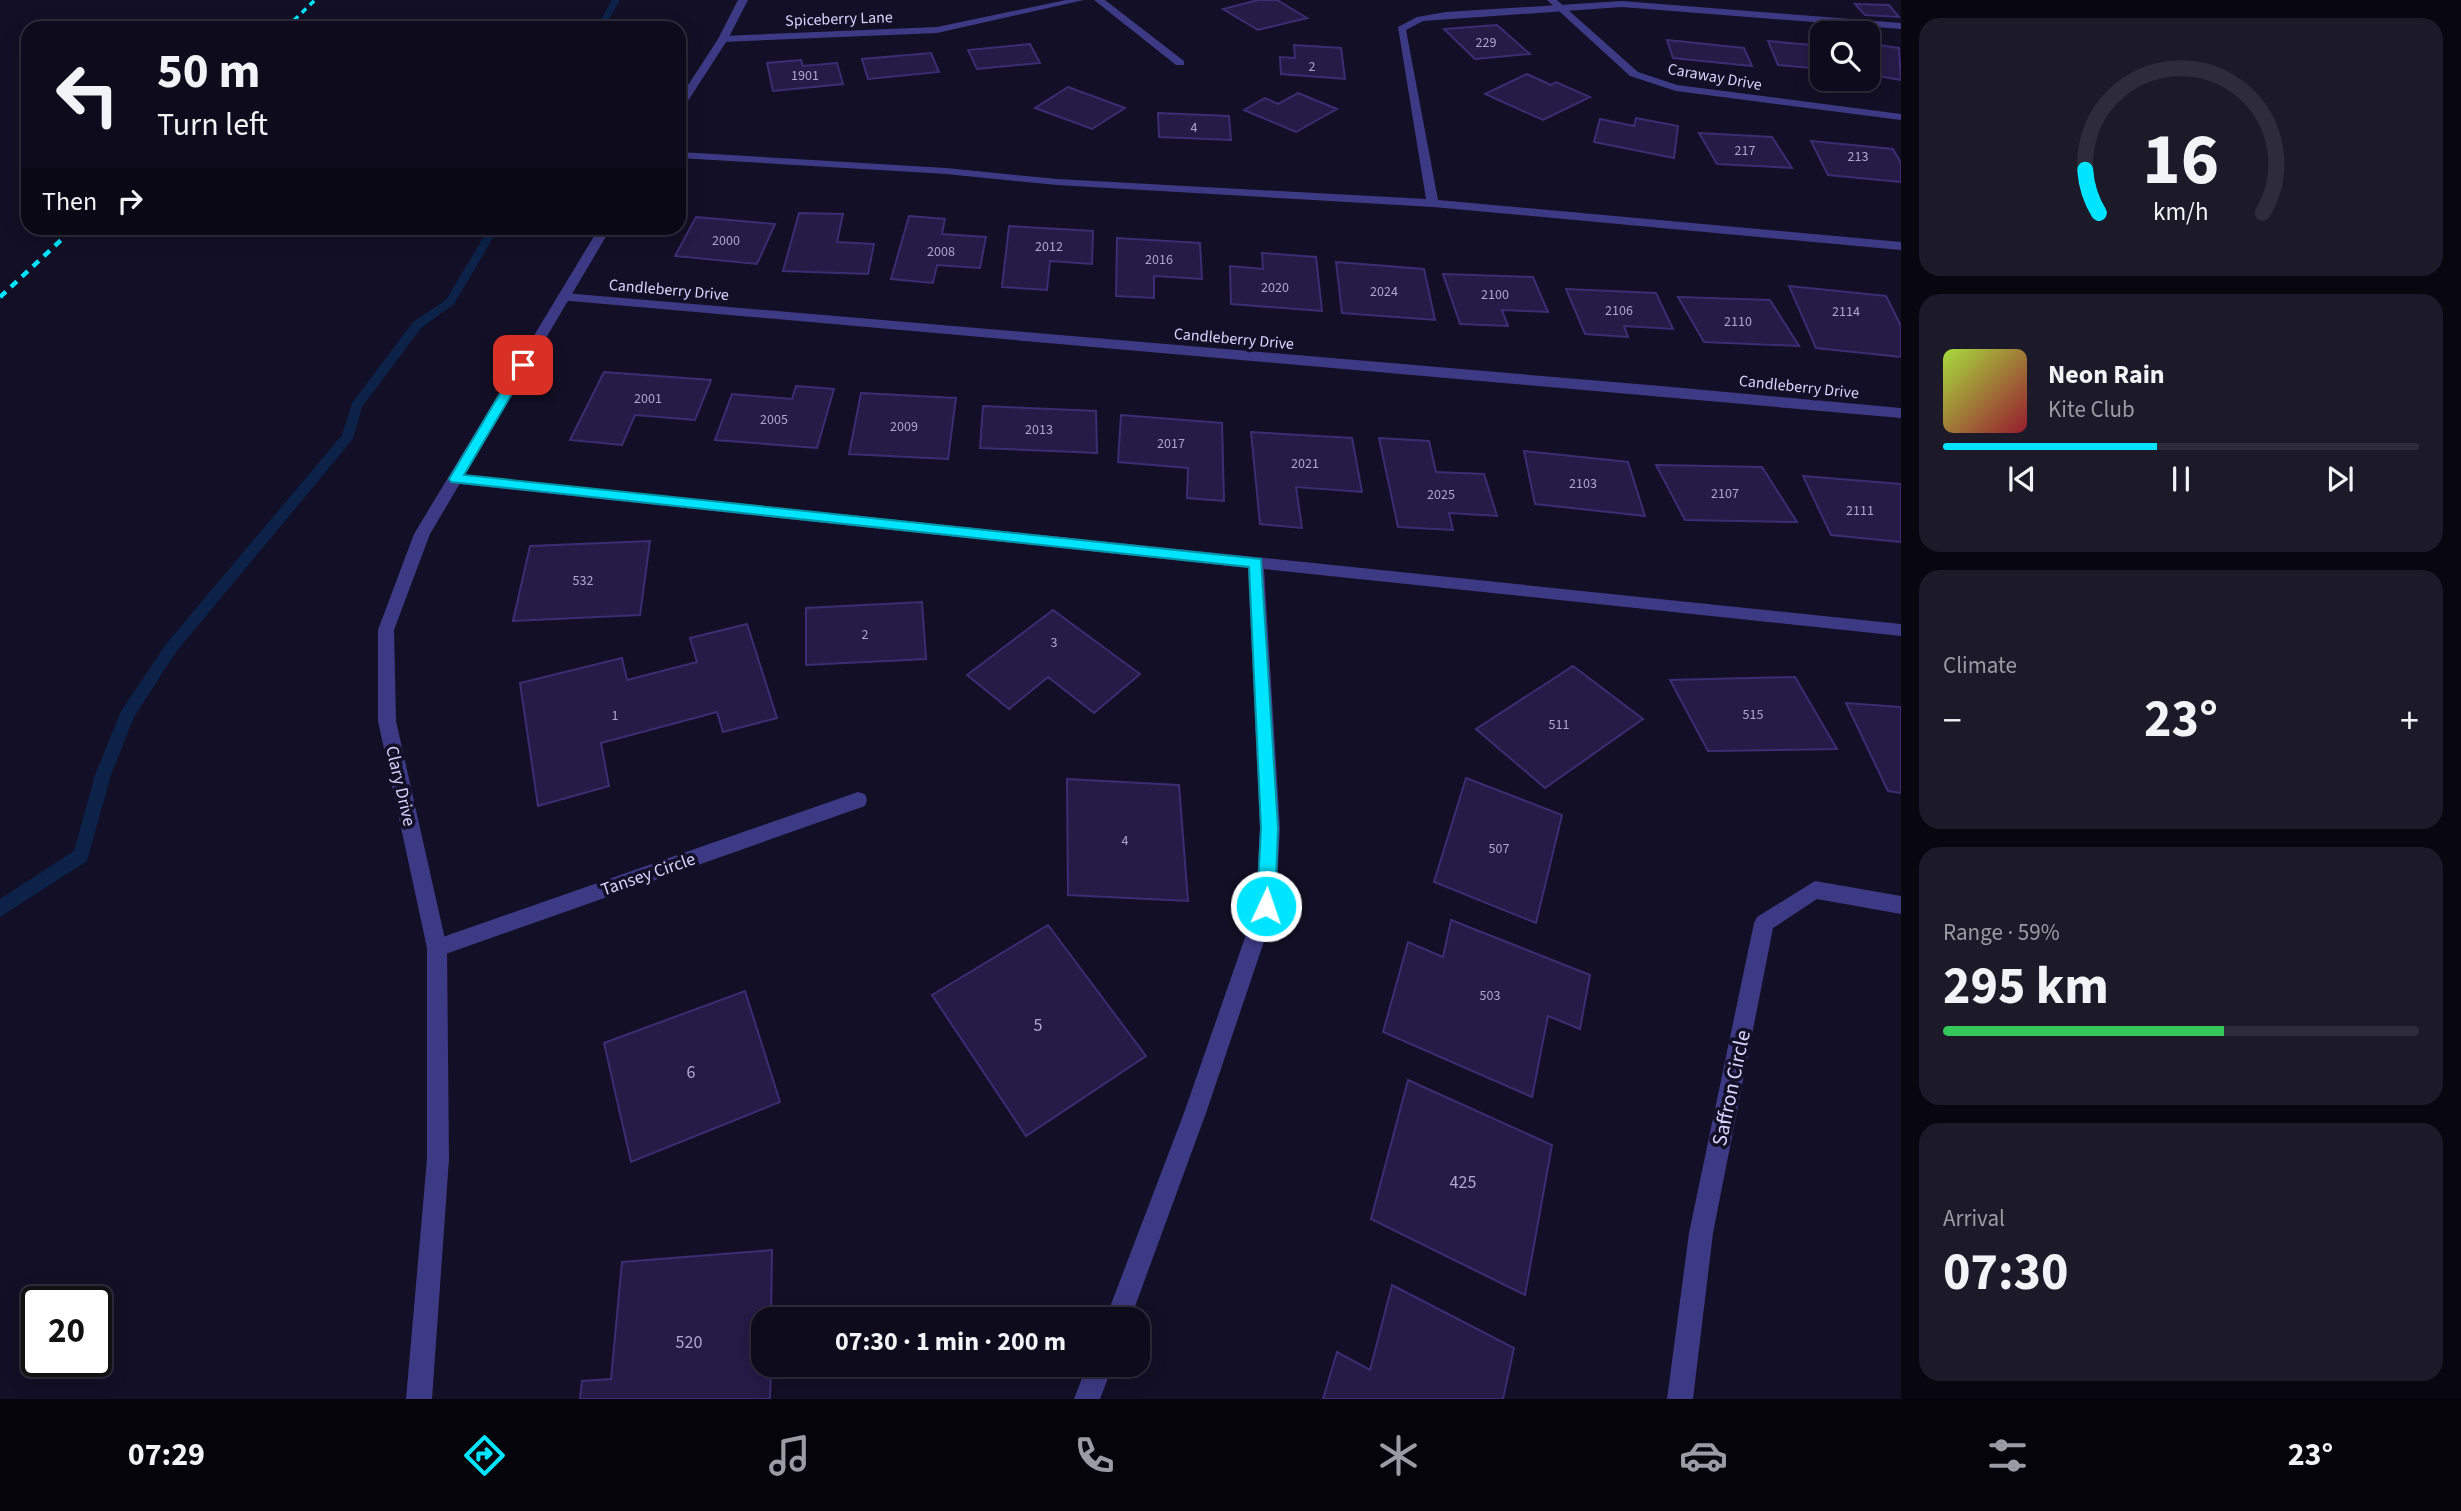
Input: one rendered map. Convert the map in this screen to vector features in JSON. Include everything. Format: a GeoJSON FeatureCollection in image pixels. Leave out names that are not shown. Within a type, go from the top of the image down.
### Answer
{"type":"FeatureCollection","features":[{"type":"Feature","properties":{"kind":"street"},"geometry":{"type":"LineString","coordinates":[[686,96],[723,39],[743,0]]}},
{"type":"Feature","properties":{"kind":"street","name":"Spiceberry Lane"},"geometry":{"type":"LineString","coordinates":[[723,39],[937,30],[1079,0]]}},
{"type":"Feature","properties":{"kind":"street"},"geometry":{"type":"LineString","coordinates":[[1099,0],[1180,63]]}},
{"type":"Feature","properties":{"kind":"street"},"geometry":{"type":"LineString","coordinates":[[1433,203],[1401,29],[1420,19],[1555,4],[1622,4],[1901,26]]}},
{"type":"Feature","properties":{"kind":"street","name":"Caraway Drive"},"geometry":{"type":"LineString","coordinates":[[1555,4],[1634,74],[1676,88],[1901,117]]}},
{"type":"Feature","properties":{"kind":"street"},"geometry":{"type":"LineString","coordinates":[[686,155],[946,171],[1071,183],[1433,203],[1901,246]]}},
{"type":"Feature","properties":{"kind":"street","name":"Clary Drive"},"geometry":{"type":"LineString","coordinates":[[419,1399],[438,1159],[438,948],[387,722],[386,630],[422,534],[601,235]]}},
{"type":"Feature","properties":{"kind":"street","name":"Candleberry Drive"},"geometry":{"type":"LineString","coordinates":[[564,297],[1661,390],[1901,413]]}},
{"type":"Feature","properties":{"kind":"street"},"geometry":{"type":"LineString","coordinates":[[456,479],[1901,630]]}},
{"type":"Feature","properties":{"kind":"street"},"geometry":{"type":"LineString","coordinates":[[1123,1307],[1195,1113],[1266,906],[1270,828],[1256,562]]}},
{"type":"Feature","properties":{"kind":"street","name":"Tansey Circle"},"geometry":{"type":"LineString","coordinates":[[438,948],[858,800]]}},
{"type":"Feature","properties":{"kind":"street","name":"Saffron Circle"},"geometry":{"type":"LineString","coordinates":[[1680,1399],[1701,1233],[1764,923],[1815,890],[1901,905]]}},
{"type":"Feature","properties":{"kind":"street"},"geometry":{"type":"LineString","coordinates":[[1087,1399],[1095,1377]]}},
{"type":"Feature","properties":{"kind":"building"},"geometry":{"type":"Polygon","coordinates":[[[1258,0],[1277,0],[1307,18],[1258,30],[1223,9],[1258,0]]]}},
{"type":"Feature","properties":{"kind":"building"},"geometry":{"type":"Polygon","coordinates":[[[1855,4],[1889,5],[1899,17],[1865,15],[1855,4]]]}},
{"type":"Feature","properties":{"kind":"building"},"geometry":{"type":"Polygon","coordinates":[[[1497,25],[1530,54],[1475,59],[1444,29],[1497,25]]]}},
{"type":"Feature","properties":{"kind":"building"},"geometry":{"type":"Polygon","coordinates":[[[1667,40],[1744,48],[1752,66],[1673,58],[1667,40]]]}},
{"type":"Feature","properties":{"kind":"building"},"geometry":{"type":"Polygon","coordinates":[[[1768,41],[1810,45],[1810,68],[1778,65],[1768,41]]]}},
{"type":"Feature","properties":{"kind":"building"},"geometry":{"type":"Polygon","coordinates":[[[1030,44],[1040,63],[977,69],[968,50],[1030,44]]]}},
{"type":"Feature","properties":{"kind":"building"},"geometry":{"type":"Polygon","coordinates":[[[1294,45],[1341,48],[1345,79],[1281,74],[1280,57],[1295,58],[1294,45]]]}},
{"type":"Feature","properties":{"kind":"building"},"geometry":{"type":"Polygon","coordinates":[[[1880,45],[1899,48],[1901,80],[1880,76],[1880,45]]]}},
{"type":"Feature","properties":{"kind":"building"},"geometry":{"type":"Polygon","coordinates":[[[931,53],[939,72],[868,79],[862,59],[931,53]]]}},
{"type":"Feature","properties":{"kind":"building"},"geometry":{"type":"Polygon","coordinates":[[[801,60],[803,66],[837,63],[843,84],[773,91],[767,63],[801,60]]]}},
{"type":"Feature","properties":{"kind":"building"},"geometry":{"type":"Polygon","coordinates":[[[1527,74],[1551,85],[1556,82],[1590,97],[1543,120],[1485,94],[1527,74]]]}},
{"type":"Feature","properties":{"kind":"building"},"geometry":{"type":"Polygon","coordinates":[[[1068,87],[1125,108],[1092,129],[1035,108],[1068,87]]]}},
{"type":"Feature","properties":{"kind":"building"},"geometry":{"type":"Polygon","coordinates":[[[1298,93],[1337,109],[1296,132],[1244,110],[1265,98],[1278,104],[1298,93]]]}},
{"type":"Feature","properties":{"kind":"building"},"geometry":{"type":"Polygon","coordinates":[[[1158,113],[1229,116],[1231,140],[1159,137],[1158,113]]]}},
{"type":"Feature","properties":{"kind":"building"},"geometry":{"type":"Polygon","coordinates":[[[1636,118],[1678,126],[1674,158],[1594,142],[1600,119],[1634,126],[1636,118]]]}},
{"type":"Feature","properties":{"kind":"building"},"geometry":{"type":"Polygon","coordinates":[[[1699,133],[1772,137],[1792,168],[1717,164],[1699,133]]]}},
{"type":"Feature","properties":{"kind":"building"},"geometry":{"type":"Polygon","coordinates":[[[1811,141],[1893,149],[1901,163],[1901,182],[1828,175],[1811,141]]]}},
{"type":"Feature","properties":{"kind":"building"},"geometry":{"type":"Polygon","coordinates":[[[799,213],[843,214],[837,242],[874,244],[868,274],[783,271],[799,213]]]}},
{"type":"Feature","properties":{"kind":"building"},"geometry":{"type":"Polygon","coordinates":[[[909,216],[945,219],[942,234],[986,237],[980,268],[937,265],[933,283],[891,279],[909,216]]]}},
{"type":"Feature","properties":{"kind":"building"},"geometry":{"type":"Polygon","coordinates":[[[696,217],[775,224],[757,264],[675,256],[696,217]]]}},
{"type":"Feature","properties":{"kind":"building"},"geometry":{"type":"Polygon","coordinates":[[[1009,226],[1093,231],[1092,264],[1050,261],[1047,290],[1002,287],[1009,226]]]}},
{"type":"Feature","properties":{"kind":"building"},"geometry":{"type":"Polygon","coordinates":[[[1117,238],[1200,243],[1202,279],[1154,276],[1154,298],[1116,296],[1117,238]]]}},
{"type":"Feature","properties":{"kind":"building"},"geometry":{"type":"Polygon","coordinates":[[[1262,253],[1316,257],[1322,311],[1231,304],[1230,266],[1263,269],[1262,253]]]}},
{"type":"Feature","properties":{"kind":"building"},"geometry":{"type":"Polygon","coordinates":[[[1336,262],[1424,269],[1435,320],[1342,313],[1336,262]]]}},
{"type":"Feature","properties":{"kind":"building"},"geometry":{"type":"Polygon","coordinates":[[[1443,274],[1533,277],[1548,312],[1502,310],[1508,326],[1460,324],[1443,274]]]}},
{"type":"Feature","properties":{"kind":"building"},"geometry":{"type":"Polygon","coordinates":[[[1789,286],[1886,296],[1901,326],[1901,357],[1816,348],[1789,286]]]}},
{"type":"Feature","properties":{"kind":"building"},"geometry":{"type":"Polygon","coordinates":[[[1566,289],[1656,293],[1673,329],[1624,326],[1628,337],[1585,334],[1566,289]]]}},
{"type":"Feature","properties":{"kind":"building"},"geometry":{"type":"Polygon","coordinates":[[[1678,297],[1770,300],[1799,346],[1704,342],[1678,297]]]}},
{"type":"Feature","properties":{"kind":"building"},"geometry":{"type":"Polygon","coordinates":[[[604,372],[711,380],[695,420],[635,415],[622,445],[570,440],[604,372]]]}},
{"type":"Feature","properties":{"kind":"building"},"geometry":{"type":"Polygon","coordinates":[[[796,386],[834,389],[817,448],[715,440],[732,394],[792,399],[796,386]]]}},
{"type":"Feature","properties":{"kind":"building"},"geometry":{"type":"Polygon","coordinates":[[[861,393],[956,398],[948,459],[849,454],[861,393]]]}},
{"type":"Feature","properties":{"kind":"building"},"geometry":{"type":"Polygon","coordinates":[[[983,406],[1096,411],[1097,453],[980,448],[983,406]]]}},
{"type":"Feature","properties":{"kind":"building"},"geometry":{"type":"Polygon","coordinates":[[[1121,415],[1222,423],[1224,501],[1187,498],[1188,468],[1118,462],[1121,415]]]}},
{"type":"Feature","properties":{"kind":"building"},"geometry":{"type":"Polygon","coordinates":[[[1251,432],[1352,438],[1362,492],[1296,487],[1302,528],[1260,524],[1251,432]]]}},
{"type":"Feature","properties":{"kind":"building"},"geometry":{"type":"Polygon","coordinates":[[[1379,438],[1429,441],[1436,472],[1484,474],[1497,516],[1449,513],[1453,530],[1398,527],[1379,438]]]}},
{"type":"Feature","properties":{"kind":"building"},"geometry":{"type":"Polygon","coordinates":[[[1524,451],[1628,462],[1645,516],[1535,504],[1524,451]]]}},
{"type":"Feature","properties":{"kind":"building"},"geometry":{"type":"Polygon","coordinates":[[[1656,465],[1762,467],[1797,522],[1685,520],[1656,465]]]}},
{"type":"Feature","properties":{"kind":"building"},"geometry":{"type":"Polygon","coordinates":[[[1803,476],[1901,484],[1901,542],[1831,535],[1803,476]]]}},
{"type":"Feature","properties":{"kind":"building"},"geometry":{"type":"Polygon","coordinates":[[[650,541],[640,615],[513,621],[530,546],[650,541]]]}},
{"type":"Feature","properties":{"kind":"building"},"geometry":{"type":"Polygon","coordinates":[[[922,602],[926,659],[806,665],[806,608],[922,602]]]}},
{"type":"Feature","properties":{"kind":"building"},"geometry":{"type":"Polygon","coordinates":[[[1053,610],[1140,674],[1094,713],[1048,677],[1009,709],[967,675],[1053,610]]]}},
{"type":"Feature","properties":{"kind":"building"},"geometry":{"type":"Polygon","coordinates":[[[747,624],[777,718],[723,732],[717,712],[601,743],[609,786],[538,806],[520,683],[622,658],[627,680],[697,662],[690,638],[747,624]]]}},
{"type":"Feature","properties":{"kind":"building"},"geometry":{"type":"Polygon","coordinates":[[[1573,666],[1643,719],[1545,788],[1476,729],[1573,666]]]}},
{"type":"Feature","properties":{"kind":"building"},"geometry":{"type":"Polygon","coordinates":[[[1795,677],[1837,749],[1708,751],[1670,680],[1795,677]]]}},
{"type":"Feature","properties":{"kind":"building"},"geometry":{"type":"Polygon","coordinates":[[[1846,703],[1901,707],[1901,793],[1888,791],[1846,703]]]}},
{"type":"Feature","properties":{"kind":"building"},"geometry":{"type":"Polygon","coordinates":[[[1466,778],[1562,815],[1536,923],[1434,882],[1466,778]]]}},
{"type":"Feature","properties":{"kind":"building"},"geometry":{"type":"Polygon","coordinates":[[[1067,779],[1179,785],[1188,901],[1068,895],[1067,779]]]}},
{"type":"Feature","properties":{"kind":"building"},"geometry":{"type":"Polygon","coordinates":[[[1451,920],[1590,975],[1580,1029],[1548,1016],[1532,1097],[1383,1032],[1408,942],[1443,957],[1451,920]]]}},
{"type":"Feature","properties":{"kind":"building"},"geometry":{"type":"Polygon","coordinates":[[[1048,925],[1146,1056],[1026,1136],[932,995],[1048,925]]]}},
{"type":"Feature","properties":{"kind":"building"},"geometry":{"type":"Polygon","coordinates":[[[745,991],[780,1102],[631,1162],[604,1043],[745,991]]]}},
{"type":"Feature","properties":{"kind":"building"},"geometry":{"type":"Polygon","coordinates":[[[1408,1080],[1552,1145],[1525,1295],[1371,1219],[1408,1080]]]}},
{"type":"Feature","properties":{"kind":"building"},"geometry":{"type":"Polygon","coordinates":[[[772,1250],[771,1307],[751,1307],[751,1377],[771,1377],[770,1399],[580,1399],[582,1381],[611,1379],[622,1262],[772,1250]]]}},
{"type":"Feature","properties":{"kind":"building"},"geometry":{"type":"Polygon","coordinates":[[[1392,1285],[1514,1348],[1503,1399],[1323,1399],[1337,1352],[1370,1370],[1392,1285]]]}},
{"type":"Feature","properties":{"kind":"waterway"},"geometry":{"type":"LineString","coordinates":[[604,21],[616,0]]}},
{"type":"Feature","properties":{"kind":"waterway"},"geometry":{"type":"LineString","coordinates":[[0,909],[81,856],[103,775],[127,715],[171,648],[348,436],[356,406],[417,325],[450,302],[490,235]]}},
{"type":"Feature","properties":{"kind":"railway"},"geometry":{"type":"LineString","coordinates":[[293,21],[315,0]]}},
{"type":"Feature","properties":{"kind":"railway"},"geometry":{"type":"LineString","coordinates":[[0,297],[67,235]]}},
{"type":"Feature","properties":{"kind":"route"},"geometry":{"type":"LineString","coordinates":[[523,365],[456,479],[1256,562],[1270,828],[1266,906]]}}]}
